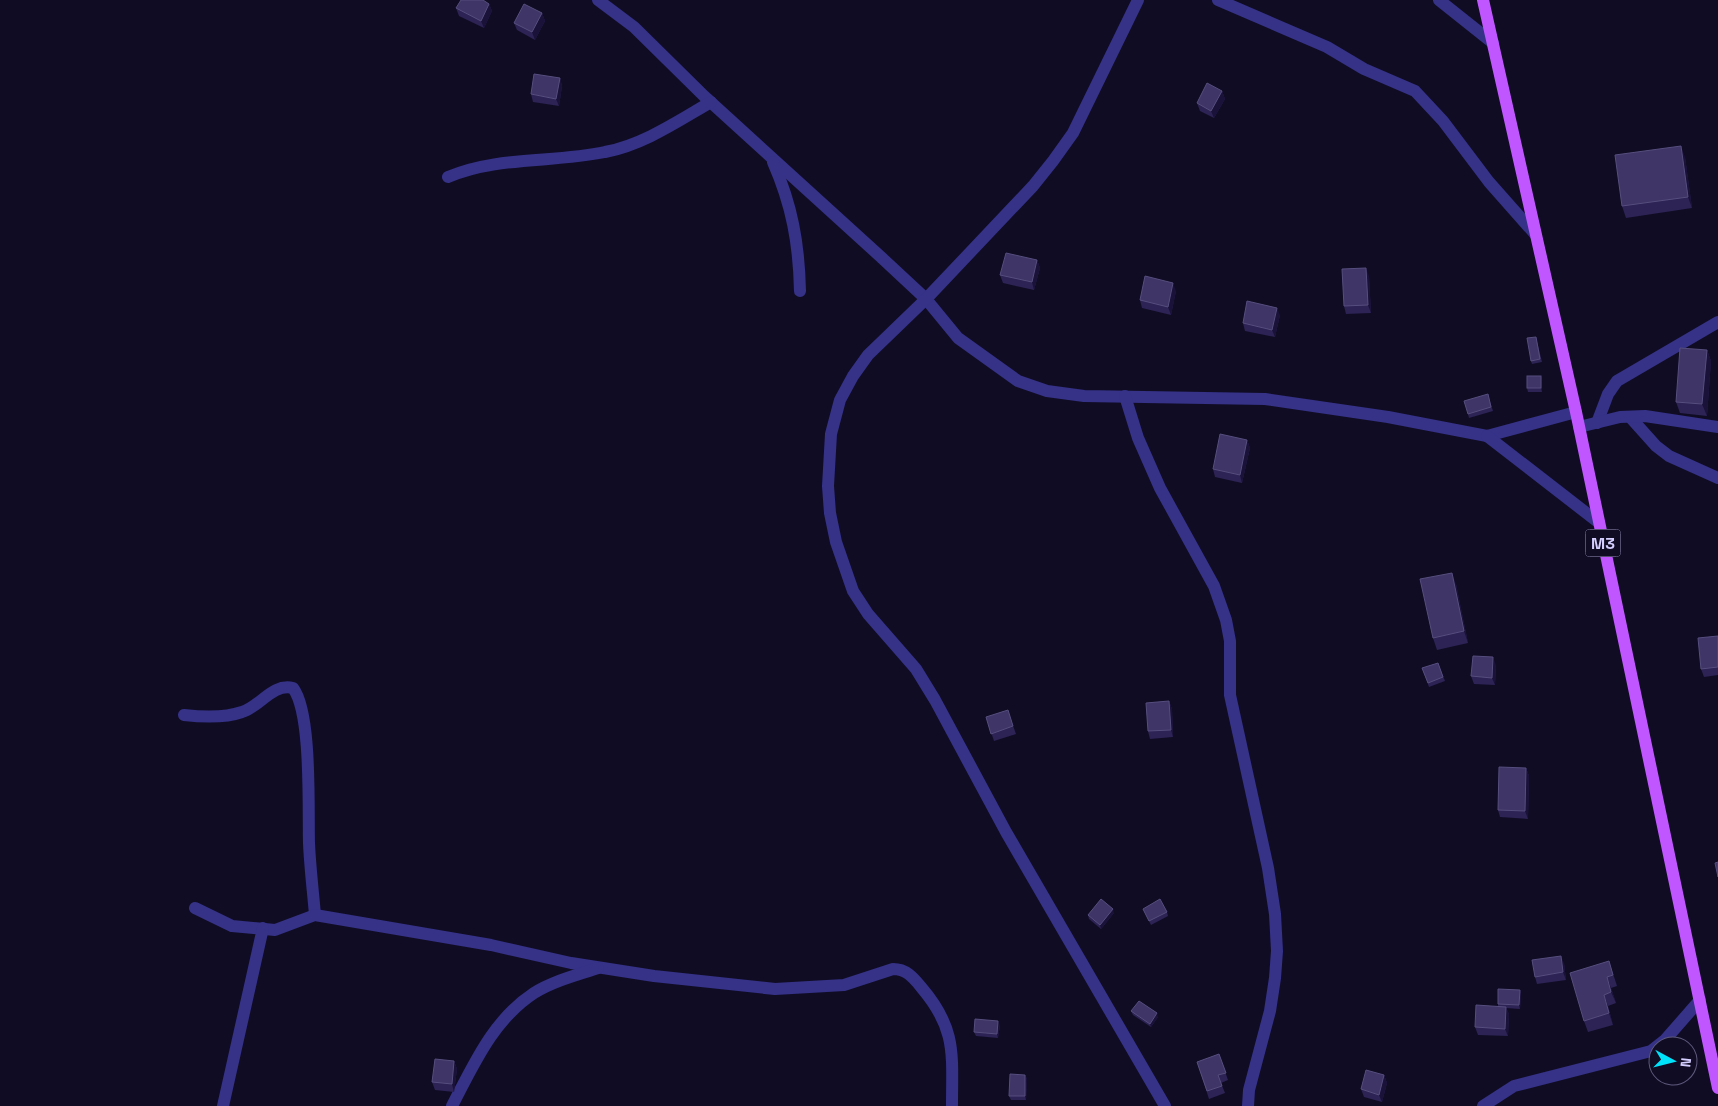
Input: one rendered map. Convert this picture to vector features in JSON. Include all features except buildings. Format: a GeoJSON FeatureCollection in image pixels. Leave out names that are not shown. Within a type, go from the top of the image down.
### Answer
{"type":"FeatureCollection","features":[{"type":"Feature","properties":{"kind":"main road","name":"M3"},"geometry":{"type":"LineString","coordinates":[[1483,0],[1576,412],[1718,1088]]}},
{"type":"Feature","properties":{"kind":"street"},"geometry":{"type":"LineString","coordinates":[[598,0],[634,27],[711,102],[926,299],[958,338],[1018,381],[1047,391],[1084,396],[1264,399],[1380,416],[1487,436],[1576,412]]}},
{"type":"Feature","properties":{"kind":"street"},"geometry":{"type":"LineString","coordinates":[[1138,0],[1073,133],[1063,148],[1033,186],[926,299],[868,355],[853,376],[840,400],[831,434],[828,486],[830,513],[836,542],[853,591],[868,614],[916,669],[936,700],[1006,832],[1165,1106]]}},
{"type":"Feature","properties":{"kind":"street"},"geometry":{"type":"LineString","coordinates":[[1218,0],[1327,47],[1364,69],[1398,82],[1415,91],[1444,121],[1489,182],[1536,234]]}},
{"type":"Feature","properties":{"kind":"street"},"geometry":{"type":"LineString","coordinates":[[1439,0],[1493,44]]}},
{"type":"Feature","properties":{"kind":"street"},"geometry":{"type":"LineString","coordinates":[[448,177],[473,168],[606,152],[646,138],[711,102]]}},
{"type":"Feature","properties":{"kind":"street"},"geometry":{"type":"LineString","coordinates":[[770,155],[786,191],[792,214],[799,258],[800,291]]}},
{"type":"Feature","properties":{"kind":"street"},"geometry":{"type":"LineString","coordinates":[[1597,423],[1608,394],[1618,381],[1718,322]]}},
{"type":"Feature","properties":{"kind":"street"},"geometry":{"type":"LineString","coordinates":[[1125,396],[1138,438],[1160,488],[1221,601],[1230,642],[1230,695],[1268,868],[1275,914],[1277,951],[1270,1011],[1249,1090],[1248,1106]]}},
{"type":"Feature","properties":{"kind":"street"},"geometry":{"type":"LineString","coordinates":[[1579,427],[1645,416],[1718,427]]}},
{"type":"Feature","properties":{"kind":"street"},"geometry":{"type":"LineString","coordinates":[[1630,417],[1656,446],[1670,456],[1718,478]]}},
{"type":"Feature","properties":{"kind":"street"},"geometry":{"type":"LineString","coordinates":[[1487,436],[1598,522]]}},
{"type":"Feature","properties":{"kind":"street"},"geometry":{"type":"LineString","coordinates":[[184,715],[203,717],[244,712],[264,696],[281,688],[293,688],[297,692],[301,703],[308,768],[309,844],[315,915]]}},
{"type":"Feature","properties":{"kind":"street"},"geometry":{"type":"LineString","coordinates":[[195,908],[232,926],[275,930],[315,915],[491,945],[599,968],[775,989],[844,985],[893,969],[900,969],[913,977],[923,988],[946,1023],[952,1054],[952,1106]]}},
{"type":"Feature","properties":{"kind":"street"},"geometry":{"type":"LineString","coordinates":[[223,1106],[263,928]]}},
{"type":"Feature","properties":{"kind":"street"},"geometry":{"type":"LineString","coordinates":[[452,1106],[490,1035],[514,1009],[534,993],[556,982],[599,968]]}},
{"type":"Feature","properties":{"kind":"street"},"geometry":{"type":"LineString","coordinates":[[1483,1106],[1514,1086],[1651,1051],[1665,1040],[1700,1000]]}}]}
